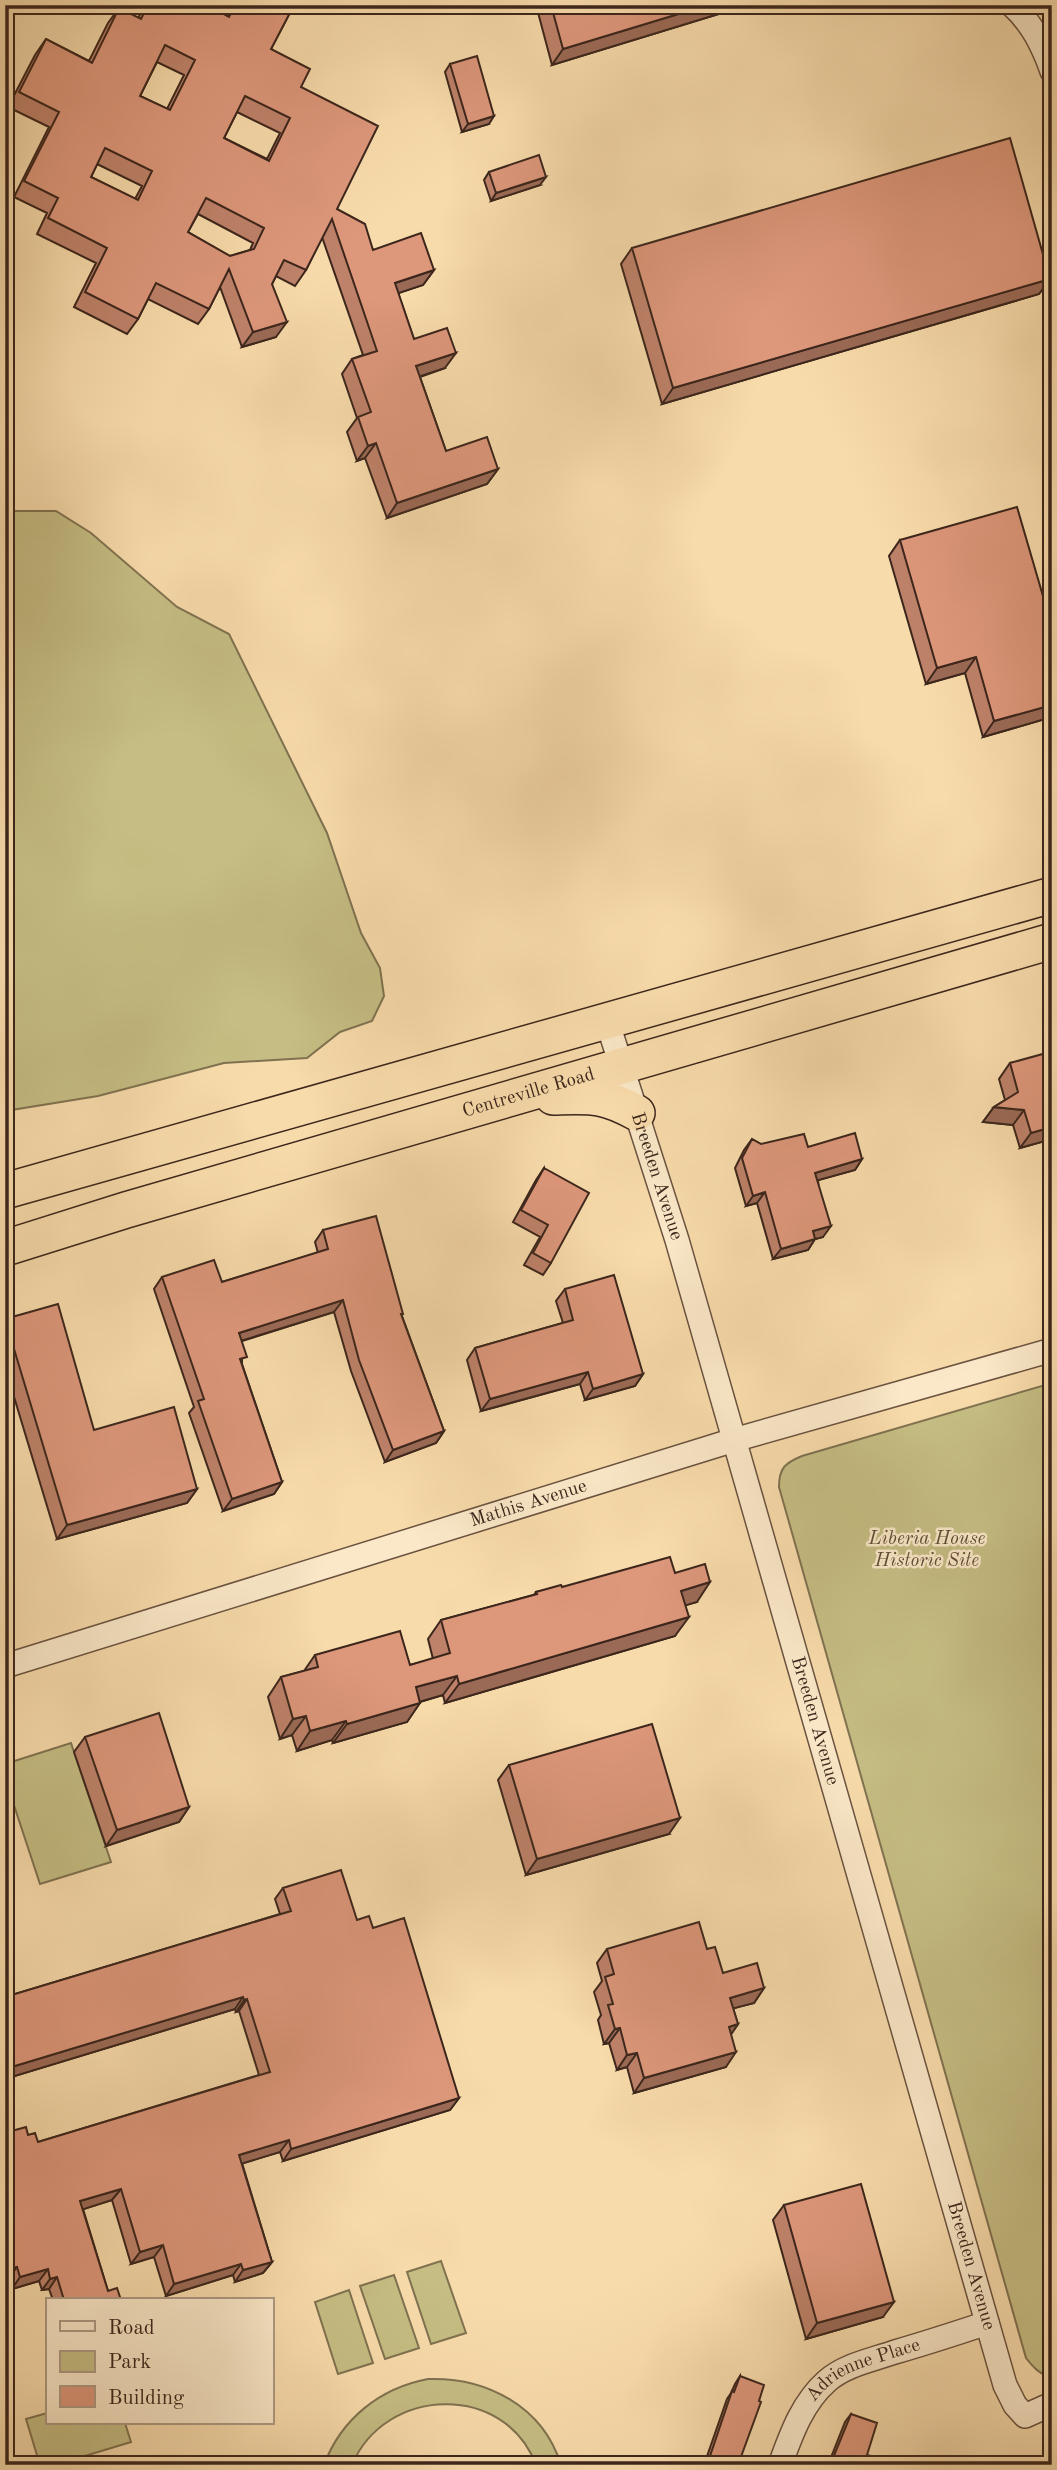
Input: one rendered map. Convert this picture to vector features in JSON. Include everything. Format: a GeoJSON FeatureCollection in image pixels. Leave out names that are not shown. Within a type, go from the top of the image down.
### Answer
{"type":"FeatureCollection","features":[{"type":"Feature","properties":{"kind":"highway"},"geometry":{"type":"LineString","coordinates":[[5,1191],[1052,895]]}},
{"type":"Feature","properties":{"kind":"highway","name":"Centreville Road"},"geometry":{"type":"LineString","coordinates":[[5,1248],[501,1100],[1052,941]]}},
{"type":"Feature","properties":{"kind":"highway"},"geometry":{"type":"LineString","coordinates":[[501,1100],[597,1096],[617,1102],[637,1113]]}},
{"type":"Feature","properties":{"kind":"street"},"geometry":{"type":"LineString","coordinates":[[1012,5],[1042,45],[1052,71]]}},
{"type":"Feature","properties":{"kind":"street","name":"Breeden Avenue"},"geometry":{"type":"LineString","coordinates":[[607,1021],[677,1240],[1005,2385],[1015,2405],[1025,2416],[1052,2404]]}},
{"type":"Feature","properties":{"kind":"street","name":"Mathis Avenue"},"geometry":{"type":"LineString","coordinates":[[5,1666],[734,1440],[1052,1350]]}},
{"type":"Feature","properties":{"kind":"street","name":"Adrienne Place"},"geometry":{"type":"LineString","coordinates":[[780,2465],[805,2407],[817,2390],[836,2374],[987,2323]]}},
{"type":"Feature","properties":{"kind":"green space"},"geometry":{"type":"Polygon","coordinates":[[[5,511],[56,511],[91,533],[177,607],[229,634],[327,833],[361,933],[380,968],[384,996],[372,1021],[340,1032],[307,1058],[224,1063],[98,1096],[5,1111],[5,511]]]}},
{"type":"Feature","properties":{"kind":"green space","name":"Liberia House Historic Site"},"geometry":{"type":"Polygon","coordinates":[[[1052,1383],[1052,2377],[1040,2372],[1026,2358],[779,1487],[784,1467],[802,1456],[1052,1383]]]}},
{"type":"Feature","properties":{"kind":"green space"},"geometry":{"type":"Polygon","coordinates":[[[71,1743],[111,1862],[40,1884],[5,1778],[5,1764],[71,1743]]]}},
{"type":"Feature","properties":{"kind":"green space"},"geometry":{"type":"Polygon","coordinates":[[[441,2261],[466,2333],[431,2344],[407,2272],[441,2261]]]}},
{"type":"Feature","properties":{"kind":"green space"},"geometry":{"type":"Polygon","coordinates":[[[394,2275],[419,2348],[385,2359],[360,2286],[394,2275]]]}},
{"type":"Feature","properties":{"kind":"green space"},"geometry":{"type":"Polygon","coordinates":[[[349,2290],[373,2363],[338,2374],[315,2302],[349,2290]]]}},
{"type":"Feature","properties":{"kind":"green space"},"geometry":{"type":"Polygon","coordinates":[[[428,2379],[471,2383],[510,2399],[541,2426],[561,2465],[536,2465],[521,2438],[499,2419],[473,2408],[445,2404],[417,2408],[390,2420],[368,2439],[352,2465],[324,2465],[341,2433],[364,2408],[394,2390],[428,2379]]]}},
{"type":"Feature","properties":{"kind":"green space"},"geometry":{"type":"Polygon","coordinates":[[[46,2413],[46,2424],[125,2424],[131,2442],[55,2465],[40,2465],[26,2419],[46,2413]]]}},
{"type":"Feature","properties":{"kind":"building"},"geometry":{"type":"Polygon","coordinates":[[[148,5],[207,5],[229,17],[235,5],[294,5],[271,49],[310,69],[301,87],[378,126],[337,209],[365,224],[373,250],[421,233],[434,270],[395,283],[414,339],[447,328],[456,353],[416,366],[446,451],[487,437],[498,469],[397,503],[376,443],[368,446],[358,417],[371,412],[352,359],[377,351],[332,219],[306,270],[284,260],[272,284],[287,322],[253,332],[229,269],[209,309],[156,283],[138,319],[85,292],[107,248],[48,218],[58,198],[24,181],[59,112],[19,92],[46,39],[92,63],[119,8],[141,19],[148,5]],[[165,45],[140,96],[170,110],[195,60],[165,45]],[[245,96],[224,138],[269,161],[290,118],[245,96]],[[105,148],[91,177],[138,200],[152,171],[105,148]],[[206,198],[188,232],[230,256],[254,249],[264,228],[206,198]]]}},
{"type":"Feature","properties":{"kind":"building"},"geometry":{"type":"Polygon","coordinates":[[[551,5],[708,5],[563,49],[551,5]]]}},
{"type":"Feature","properties":{"kind":"building"},"geometry":{"type":"Polygon","coordinates":[[[477,56],[494,116],[468,124],[450,64],[477,56]]]}},
{"type":"Feature","properties":{"kind":"building"},"geometry":{"type":"Polygon","coordinates":[[[1010,138],[1050,279],[673,388],[632,248],[1010,138]]]}},
{"type":"Feature","properties":{"kind":"building"},"geometry":{"type":"Polygon","coordinates":[[[539,155],[546,177],[496,193],[489,172],[539,155]]]}},
{"type":"Feature","properties":{"kind":"building"},"geometry":{"type":"Polygon","coordinates":[[[1017,507],[1052,627],[1052,705],[994,721],[976,657],[937,668],[900,540],[1017,507]]]}},
{"type":"Feature","properties":{"kind":"building"},"geometry":{"type":"Polygon","coordinates":[[[1050,1052],[1052,1127],[1031,1133],[1024,1110],[994,1107],[1018,1092],[1010,1063],[1050,1052]]]}},
{"type":"Feature","properties":{"kind":"building"},"geometry":{"type":"Polygon","coordinates":[[[855,1133],[862,1159],[815,1173],[831,1226],[813,1231],[815,1239],[781,1249],[765,1192],[753,1196],[742,1158],[752,1139],[761,1144],[804,1134],[808,1147],[855,1133]]]}},
{"type":"Feature","properties":{"kind":"building"},"geometry":{"type":"Polygon","coordinates":[[[544,1168],[589,1193],[551,1263],[533,1253],[548,1225],[521,1210],[544,1168]]]}},
{"type":"Feature","properties":{"kind":"building"},"geometry":{"type":"Polygon","coordinates":[[[376,1216],[401,1314],[444,1431],[393,1450],[359,1360],[343,1300],[239,1333],[247,1357],[240,1359],[282,1482],[232,1499],[198,1401],[204,1399],[162,1277],[214,1260],[222,1282],[328,1249],[323,1230],[376,1216]]]}},
{"type":"Feature","properties":{"kind":"building"},"geometry":{"type":"Polygon","coordinates":[[[614,1275],[643,1374],[593,1389],[588,1372],[490,1399],[475,1348],[573,1320],[565,1289],[614,1275]]]}},
{"type":"Feature","properties":{"kind":"building"},"geometry":{"type":"Polygon","coordinates":[[[58,1304],[94,1430],[174,1407],[197,1489],[67,1525],[5,1319],[58,1304]]]}},
{"type":"Feature","properties":{"kind":"building"},"geometry":{"type":"Polygon","coordinates":[[[670,1557],[675,1573],[705,1564],[710,1582],[681,1591],[689,1617],[459,1684],[457,1676],[416,1687],[420,1703],[347,1724],[346,1721],[310,1731],[306,1716],[293,1719],[281,1677],[318,1667],[315,1655],[400,1631],[410,1665],[450,1653],[441,1620],[670,1557]]]}},
{"type":"Feature","properties":{"kind":"building"},"geometry":{"type":"Polygon","coordinates":[[[159,1713],[189,1807],[117,1830],[85,1737],[159,1713]]]}},
{"type":"Feature","properties":{"kind":"building"},"geometry":{"type":"Polygon","coordinates":[[[652,1724],[680,1818],[537,1859],[509,1765],[652,1724]]]}},
{"type":"Feature","properties":{"kind":"building"},"geometry":{"type":"Polygon","coordinates":[[[341,1870],[357,1920],[369,1916],[373,1928],[404,1918],[459,2098],[291,2149],[289,2140],[239,2155],[272,2262],[243,2270],[241,2264],[174,2284],[163,2245],[140,2252],[121,2189],[80,2201],[108,2291],[117,2288],[120,2298],[63,2298],[57,2277],[50,2279],[48,2269],[20,2277],[17,2267],[5,2270],[5,2141],[10,2140],[8,2132],[26,2127],[28,2135],[35,2133],[38,2142],[270,2072],[247,1999],[244,2000],[243,1997],[5,2069],[5,1997],[291,1911],[283,1888],[341,1870]]]}},
{"type":"Feature","properties":{"kind":"building"},"geometry":{"type":"Polygon","coordinates":[[[699,1922],[707,1949],[715,1947],[723,1973],[757,1963],[764,1988],[730,1998],[738,2024],[729,2027],[736,2052],[644,2078],[637,2053],[627,2055],[620,2028],[615,2029],[608,2005],[613,2004],[605,1977],[614,1974],[607,1949],[699,1922]]]}},
{"type":"Feature","properties":{"kind":"building"},"geometry":{"type":"Polygon","coordinates":[[[861,2184],[894,2302],[817,2323],[784,2205],[861,2184]]]}},
{"type":"Feature","properties":{"kind":"building"},"geometry":{"type":"Polygon","coordinates":[[[740,2376],[764,2385],[759,2401],[761,2402],[738,2465],[707,2465],[732,2391],[734,2392],[740,2376]]]}},
{"type":"Feature","properties":{"kind":"building"},"geometry":{"type":"Polygon","coordinates":[[[851,2414],[877,2423],[867,2455],[871,2456],[868,2465],[836,2465],[837,2460],[833,2458],[851,2414]]]}}]}
